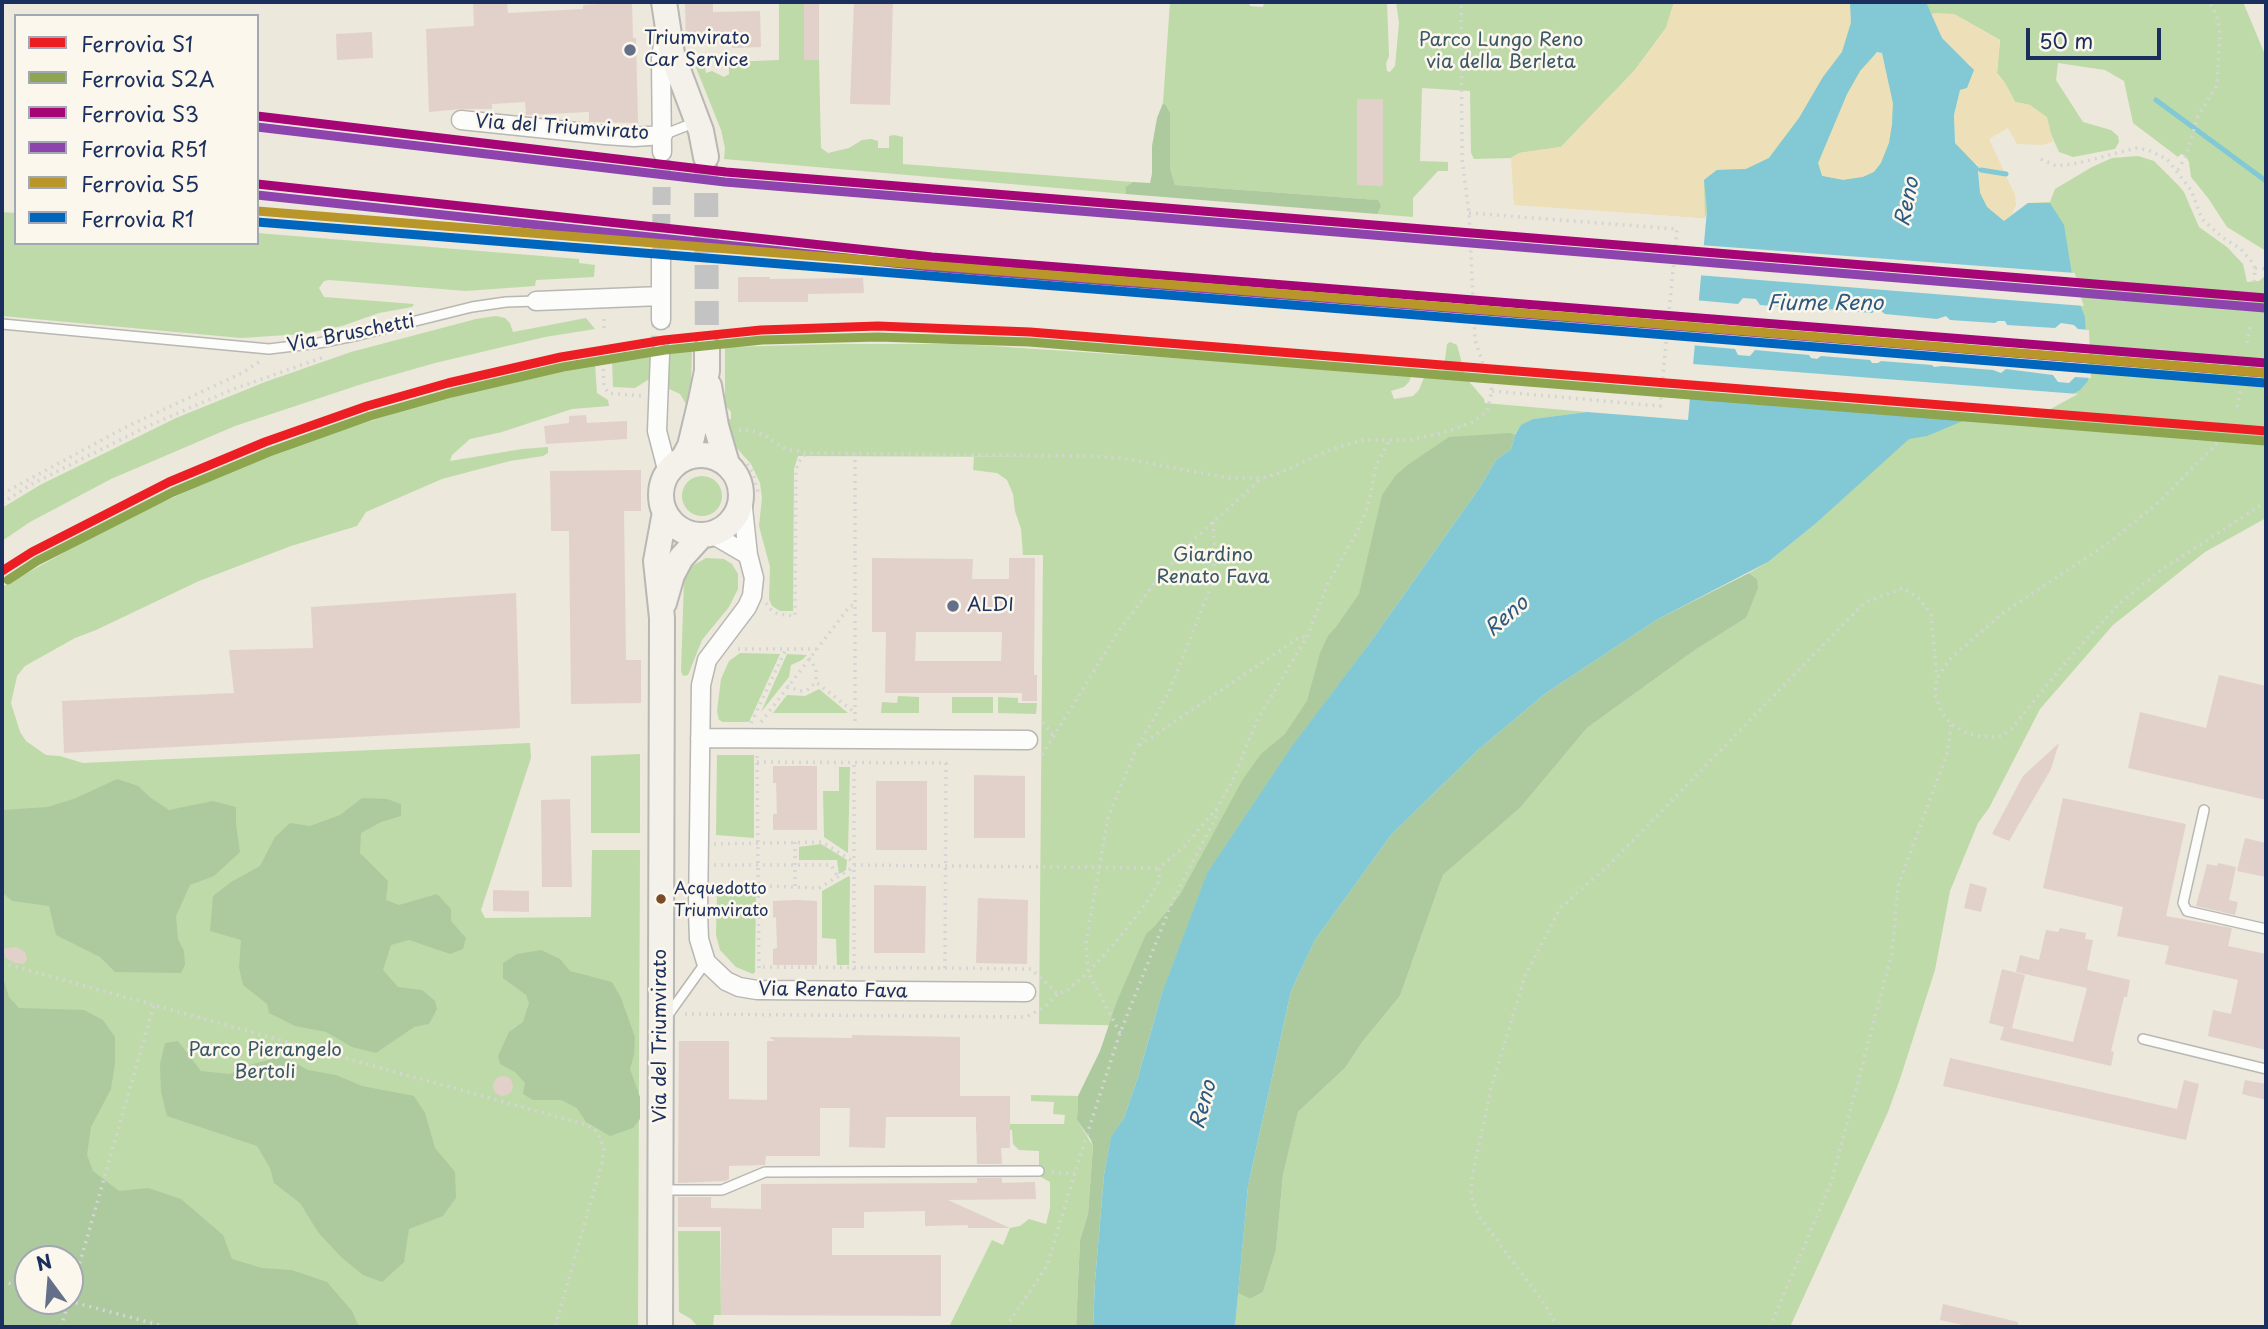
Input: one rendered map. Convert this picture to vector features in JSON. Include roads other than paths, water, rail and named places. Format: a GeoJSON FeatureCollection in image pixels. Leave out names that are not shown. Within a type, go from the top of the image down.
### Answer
{"type":"FeatureCollection","features":[{"type":"Feature","properties":{"kind":"main road","name":"Via del Triumvirato"},"geometry":{"type":"LineString","coordinates":[[665,13],[677,70],[698,121],[706,157]]}},
{"type":"Feature","properties":{"kind":"main road"},"geometry":{"type":"LineString","coordinates":[[675,466],[701,454],[727,464],[738,477],[742,499],[730,524],[707,535],[694,535],[680,530],[665,512],[661,490],[675,466],[690,446],[707,360],[716,426],[727,464]]}},
{"type":"Feature","properties":{"kind":"main road","name":"Via del Triumvirato"},"geometry":{"type":"LineString","coordinates":[[660,1327],[661,1190],[670,1019],[662,618],[656,561],[665,512]]}},
{"type":"Feature","properties":{"kind":"main road","name":"Via del Triumvirato"},"geometry":{"type":"LineString","coordinates":[[662,618],[668,587],[677,566],[686,551],[707,535]]}},
{"type":"Feature","properties":{"kind":"street","name":"Via del Triumvirato"},"geometry":{"type":"LineString","coordinates":[[461,120],[634,137],[663,143],[661,58],[665,13]]}},
{"type":"Feature","properties":{"kind":"street"},"geometry":{"type":"LineString","coordinates":[[661,258],[661,320]]}},
{"type":"Feature","properties":{"kind":"street","name":"Via Bruschetti"},"geometry":{"type":"LineString","coordinates":[[536,301],[661,296]]}},
{"type":"Feature","properties":{"kind":"street"},"geometry":{"type":"LineString","coordinates":[[660,354],[657,431],[675,466]]}},
{"type":"Feature","properties":{"kind":"street"},"geometry":{"type":"LineString","coordinates":[[706,962],[699,939],[698,912],[701,685],[707,660],[747,607],[752,596],[754,578],[748,555],[742,499]]}},
{"type":"Feature","properties":{"kind":"street"},"geometry":{"type":"LineString","coordinates":[[707,535],[748,555]]}},
{"type":"Feature","properties":{"kind":"street"},"geometry":{"type":"LineString","coordinates":[[700,738],[1028,740]]}},
{"type":"Feature","properties":{"kind":"street","name":"Via Renato Fava"},"geometry":{"type":"LineString","coordinates":[[706,962],[726,981],[739,987],[757,990],[1027,992]]}},
{"type":"Feature","properties":{"kind":"lane","name":"Via del Triumvirato"},"geometry":{"type":"LineString","coordinates":[[663,143],[698,121]]}},
{"type":"Feature","properties":{"kind":"lane","name":"Via Bruschetti"},"geometry":{"type":"LineString","coordinates":[[2,324],[268,349],[359,335],[472,307],[536,301]]}},
{"type":"Feature","properties":{"kind":"lane"},"geometry":{"type":"LineString","coordinates":[[2204,810],[2183,903],[2187,911],[2266,929]]}},
{"type":"Feature","properties":{"kind":"lane"},"geometry":{"type":"LineString","coordinates":[[670,1019],[706,962]]}},
{"type":"Feature","properties":{"kind":"lane"},"geometry":{"type":"LineString","coordinates":[[2143,1039],[2266,1069]]}},
{"type":"Feature","properties":{"kind":"lane"},"geometry":{"type":"LineString","coordinates":[[661,1190],[722,1190],[765,1172],[1039,1171]]}},
{"type":"Feature","properties":{"kind":"water","name":"Fiume Reno"},"geometry":{"type":"Polygon","coordinates":[[[1850,2],[1926,2],[1942,38],[1974,70],[1967,88],[1960,90],[1954,115],[1955,143],[1981,170],[1978,171],[1980,193],[1987,207],[2004,221],[2028,203],[2050,203],[2064,225],[2075,293],[2085,317],[2088,381],[2080,390],[2021,422],[1970,418],[1927,436],[1909,439],[1814,525],[1768,562],[1658,619],[1546,693],[1478,750],[1391,835],[1315,940],[1291,991],[1248,1186],[1235,1327],[1093,1327],[1104,1175],[1111,1137],[1124,1118],[1162,993],[1207,873],[1292,746],[1369,644],[1480,487],[1496,460],[1511,449],[1521,425],[1533,419],[1587,412],[1688,420],[1707,210],[1704,180],[1717,170],[1746,169],[1769,158],[1842,52],[1851,23],[1850,2]],[[1877,52],[1860,71],[1847,94],[1818,163],[1822,176],[1843,180],[1863,177],[1874,172],[1881,163],[1889,143],[1893,103],[1882,53],[1877,52]]]}},
{"type":"Feature","properties":{"kind":"waterway"},"geometry":{"type":"LineString","coordinates":[[2156,100],[2266,181]]}},
{"type":"Feature","properties":{"kind":"waterway"},"geometry":{"type":"LineString","coordinates":[[1981,170],[2006,174]]}},
{"type":"Feature","properties":{"kind":"tunnel"},"geometry":{"type":"LineString","coordinates":[[661,259],[662,152]]}},
{"type":"Feature","properties":{"kind":"tunnel"},"geometry":{"type":"LineString","coordinates":[[706,157],[707,349]]}},
{"type":"Feature","properties":{"kind":"tunnel"},"geometry":{"type":"LineString","coordinates":[[660,354],[661,320]]}},
{"type":"Feature","properties":{"kind":"rail line","name":"S3"},"geometry":{"type":"LineString","coordinates":[[259,116],[726,172],[2266,298]]}},
{"type":"Feature","properties":{"kind":"rail line","name":"R51"},"geometry":{"type":"LineString","coordinates":[[259,127],[725,182],[2265,308]]}},
{"type":"Feature","properties":{"kind":"rail line","name":"S3"},"geometry":{"type":"LineString","coordinates":[[259,184],[932,257],[2266,363]]}},
{"type":"Feature","properties":{"kind":"rail line","name":"R51"},"geometry":{"type":"LineString","coordinates":[[259,195],[931,267],[2265,373]]}},
{"type":"Feature","properties":{"kind":"rail line","name":"S5"},"geometry":{"type":"LineString","coordinates":[[259,211],[2266,373]]}},
{"type":"Feature","properties":{"kind":"rail line","name":"R1"},"geometry":{"type":"LineString","coordinates":[[259,222],[2265,383]]}},
{"type":"Feature","properties":{"kind":"rail line","name":"S1"},"geometry":{"type":"LineString","coordinates":[[2,571],[32,552],[169,482],[265,442],[367,406],[448,383],[561,357],[664,340],[761,330],[878,326],[1030,332],[2266,431]]}},
{"type":"Feature","properties":{"kind":"rail line","name":"S2A"},"geometry":{"type":"LineString","coordinates":[[8,580],[37,561],[173,492],[269,452],[370,416],[451,393],[563,367],[665,350],[762,340],[878,337],[1029,342],[2265,441]]}},
{"type":"Feature","properties":{"kind":"place","name":"Triumvirato Car Service"},"geometry":{"type":"Point","coordinates":[630,50]}},
{"type":"Feature","properties":{"kind":"place","name":"ALDI"},"geometry":{"type":"Point","coordinates":[953,606]}},
{"type":"Feature","properties":{"kind":"place","name":"Acquedotto Triumvirato"},"geometry":{"type":"Point","coordinates":[661,899]}},
{"type":"Feature","properties":{"kind":"park label","name":"Parco Lungo Reno via della Berleta"},"geometry":{"type":"Point","coordinates":[1501,52]}},
{"type":"Feature","properties":{"kind":"park label","name":"Giardino Renato Fava"},"geometry":{"type":"Point","coordinates":[1213,567]}},
{"type":"Feature","properties":{"kind":"park label","name":"Parco Pierangelo Bertoli"},"geometry":{"type":"Point","coordinates":[265,1062]}},
{"type":"Feature","properties":{"kind":"water label","name":"Reno"},"geometry":{"type":"Point","coordinates":[1908,202]}},
{"type":"Feature","properties":{"kind":"water label","name":"Reno"},"geometry":{"type":"Point","coordinates":[1507,617]}},
{"type":"Feature","properties":{"kind":"water label","name":"Reno"},"geometry":{"type":"Point","coordinates":[1204,1105]}}]}
